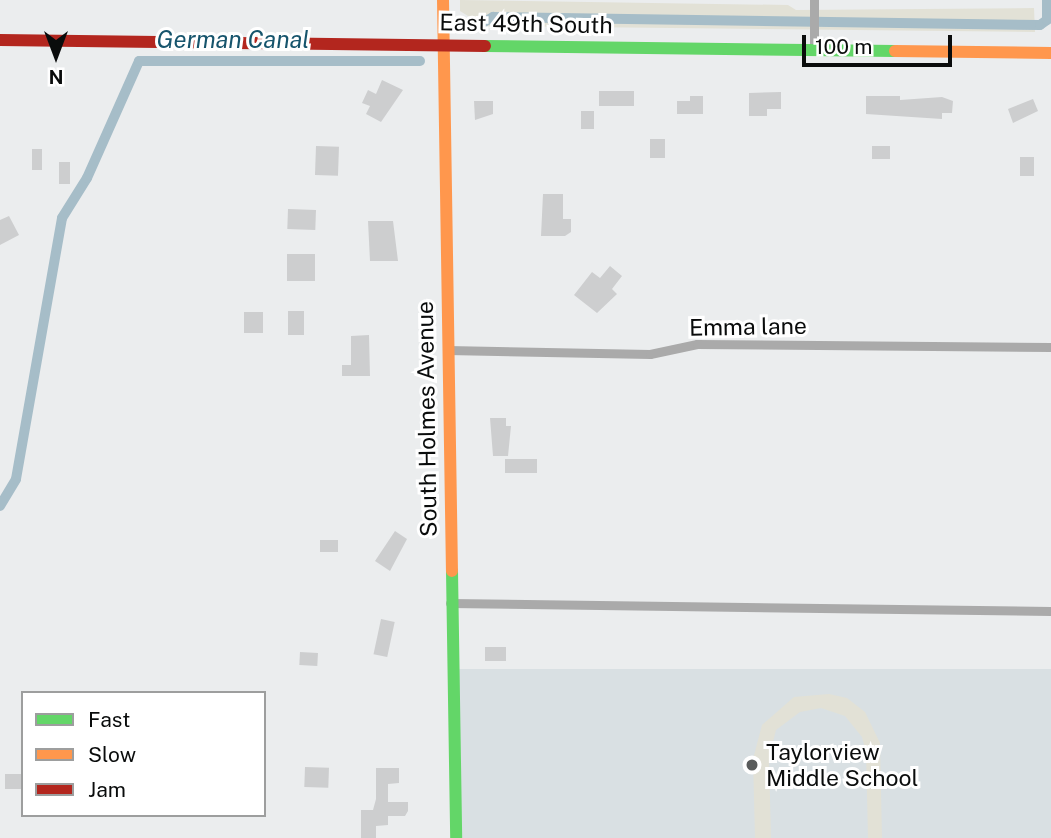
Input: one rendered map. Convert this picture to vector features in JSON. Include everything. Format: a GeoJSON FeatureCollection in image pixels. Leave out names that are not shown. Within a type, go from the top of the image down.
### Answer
{"type":"FeatureCollection","features":[{"type":"Feature","properties":{"kind":"street","name":"South Holmes Avenue"},"geometry":{"type":"LineString","coordinates":[[443,0],[450,603],[456,838]]}},
{"type":"Feature","properties":{"kind":"street"},"geometry":{"type":"LineString","coordinates":[[814,0],[814,49]]}},
{"type":"Feature","properties":{"kind":"street","name":"East 49th South"},"geometry":{"type":"LineString","coordinates":[[0,40],[1051,53]]}},
{"type":"Feature","properties":{"kind":"street","name":"Emma lane"},"geometry":{"type":"LineString","coordinates":[[447,350],[650,354],[697,344],[1051,347]]}},
{"type":"Feature","properties":{"kind":"street"},"geometry":{"type":"LineString","coordinates":[[450,603],[1051,611]]}},
{"type":"Feature","properties":{"kind":"shaded area"},"geometry":{"type":"Polygon","coordinates":[[[460,0],[788,5],[796,10],[1034,8],[1035,32],[484,26],[460,11],[460,0]]]}},
{"type":"Feature","properties":{"kind":"shaded area","name":"Taylorview Middle School"},"geometry":{"type":"Polygon","coordinates":[[[451,669],[1051,669],[1051,838],[451,838],[451,669]]]}},
{"type":"Feature","properties":{"kind":"shaded area"},"geometry":{"type":"Polygon","coordinates":[[[829,694],[847,698],[865,712],[880,743],[882,838],[868,838],[866,752],[862,737],[845,716],[821,708],[800,712],[776,730],[769,758],[771,838],[755,838],[753,759],[762,725],[794,697],[829,694]]]}},
{"type":"Feature","properties":{"kind":"building"},"geometry":{"type":"Polygon","coordinates":[[[382,80],[403,90],[381,122],[366,114],[370,106],[362,103],[368,90],[376,94],[382,80]]]}},
{"type":"Feature","properties":{"kind":"building"},"geometry":{"type":"Polygon","coordinates":[[[599,91],[634,91],[634,106],[599,106],[599,91]]]}},
{"type":"Feature","properties":{"kind":"building"},"geometry":{"type":"Polygon","coordinates":[[[781,92],[781,109],[767,109],[767,116],[749,116],[749,93],[781,92]]]}},
{"type":"Feature","properties":{"kind":"building"},"geometry":{"type":"Polygon","coordinates":[[[690,96],[703,96],[703,114],[677,114],[677,101],[690,101],[690,96]]]}},
{"type":"Feature","properties":{"kind":"building"},"geometry":{"type":"Polygon","coordinates":[[[866,96],[900,96],[900,100],[942,97],[953,101],[952,113],[942,113],[942,119],[866,114],[866,96]]]}},
{"type":"Feature","properties":{"kind":"building"},"geometry":{"type":"Polygon","coordinates":[[[1033,99],[1038,111],[1013,123],[1008,109],[1033,99]]]}},
{"type":"Feature","properties":{"kind":"building"},"geometry":{"type":"Polygon","coordinates":[[[474,101],[493,101],[493,114],[475,120],[474,101]]]}},
{"type":"Feature","properties":{"kind":"building"},"geometry":{"type":"Polygon","coordinates":[[[581,111],[594,111],[594,129],[581,129],[581,111]]]}},
{"type":"Feature","properties":{"kind":"building"},"geometry":{"type":"Polygon","coordinates":[[[650,139],[665,139],[665,158],[650,158],[650,139]]]}},
{"type":"Feature","properties":{"kind":"building"},"geometry":{"type":"Polygon","coordinates":[[[316,146],[339,147],[338,176],[315,175],[316,146]]]}},
{"type":"Feature","properties":{"kind":"building"},"geometry":{"type":"Polygon","coordinates":[[[872,146],[890,146],[890,159],[872,159],[872,146]]]}},
{"type":"Feature","properties":{"kind":"building"},"geometry":{"type":"Polygon","coordinates":[[[32,149],[42,149],[42,170],[32,170],[32,149]]]}},
{"type":"Feature","properties":{"kind":"building"},"geometry":{"type":"Polygon","coordinates":[[[1020,157],[1034,157],[1034,176],[1020,176],[1020,157]]]}},
{"type":"Feature","properties":{"kind":"building"},"geometry":{"type":"Polygon","coordinates":[[[59,162],[70,162],[70,184],[59,184],[59,162]]]}},
{"type":"Feature","properties":{"kind":"building"},"geometry":{"type":"Polygon","coordinates":[[[543,194],[563,194],[563,219],[571,219],[571,232],[565,236],[541,236],[543,194]]]}},
{"type":"Feature","properties":{"kind":"building"},"geometry":{"type":"Polygon","coordinates":[[[288,209],[316,210],[315,230],[287,229],[288,209]]]}},
{"type":"Feature","properties":{"kind":"building"},"geometry":{"type":"Polygon","coordinates":[[[9,216],[19,235],[0,245],[0,220],[9,216]]]}},
{"type":"Feature","properties":{"kind":"building"},"geometry":{"type":"Polygon","coordinates":[[[368,221],[393,221],[398,261],[370,261],[368,221]]]}},
{"type":"Feature","properties":{"kind":"building"},"geometry":{"type":"Polygon","coordinates":[[[287,254],[315,254],[315,281],[287,281],[287,254]]]}},
{"type":"Feature","properties":{"kind":"building"},"geometry":{"type":"Polygon","coordinates":[[[610,266],[622,276],[612,289],[617,294],[597,313],[574,295],[592,272],[600,278],[610,266]]]}},
{"type":"Feature","properties":{"kind":"building"},"geometry":{"type":"Polygon","coordinates":[[[288,311],[304,311],[304,335],[288,335],[288,311]]]}},
{"type":"Feature","properties":{"kind":"building"},"geometry":{"type":"Polygon","coordinates":[[[244,312],[263,312],[263,333],[244,333],[244,312]]]}},
{"type":"Feature","properties":{"kind":"building"},"geometry":{"type":"Polygon","coordinates":[[[369,335],[370,376],[342,376],[342,365],[351,365],[351,336],[369,335]]]}},
{"type":"Feature","properties":{"kind":"building"},"geometry":{"type":"Polygon","coordinates":[[[490,418],[506,418],[506,426],[511,426],[508,456],[493,456],[490,418]]]}},
{"type":"Feature","properties":{"kind":"building"},"geometry":{"type":"Polygon","coordinates":[[[505,459],[537,459],[537,473],[505,473],[505,459]]]}},
{"type":"Feature","properties":{"kind":"building"},"geometry":{"type":"Polygon","coordinates":[[[395,531],[407,539],[390,571],[375,561],[395,531]]]}},
{"type":"Feature","properties":{"kind":"building"},"geometry":{"type":"Polygon","coordinates":[[[320,540],[338,540],[338,552],[320,552],[320,540]]]}},
{"type":"Feature","properties":{"kind":"building"},"geometry":{"type":"Polygon","coordinates":[[[381,619],[395,622],[387,657],[374,654],[381,619]]]}},
{"type":"Feature","properties":{"kind":"building"},"geometry":{"type":"Polygon","coordinates":[[[485,647],[506,647],[506,661],[485,661],[485,647]]]}},
{"type":"Feature","properties":{"kind":"building"},"geometry":{"type":"Polygon","coordinates":[[[300,652],[318,653],[317,666],[299,665],[300,652]]]}},
{"type":"Feature","properties":{"kind":"building"},"geometry":{"type":"Polygon","coordinates":[[[305,767],[329,768],[328,788],[304,787],[305,767]]]}},
{"type":"Feature","properties":{"kind":"building"},"geometry":{"type":"Polygon","coordinates":[[[376,768],[399,768],[399,783],[388,784],[388,802],[408,802],[408,811],[405,816],[388,816],[388,825],[376,826],[376,838],[361,838],[361,810],[373,810],[376,799],[376,768]]]}},
{"type":"Feature","properties":{"kind":"building"},"geometry":{"type":"Polygon","coordinates":[[[5,774],[21,774],[21,789],[5,789],[5,774]]]}},
{"type":"Feature","properties":{"kind":"waterway","name":"German Canal"},"geometry":{"type":"LineString","coordinates":[[475,27],[493,17],[1040,25],[1047,20],[1047,0]]}},
{"type":"Feature","properties":{"kind":"waterway","name":"German Canal"},"geometry":{"type":"LineString","coordinates":[[0,506],[16,479],[62,218],[87,178],[139,61],[420,61]]}},
{"type":"Feature","properties":{"kind":"traffic: fast"},"geometry":{"type":"LineString","coordinates":[[485,46],[895,51]]}},
{"type":"Feature","properties":{"kind":"traffic: fast"},"geometry":{"type":"LineString","coordinates":[[452,571],[456,838]]}},
{"type":"Feature","properties":{"kind":"traffic: slow"},"geometry":{"type":"LineString","coordinates":[[443,0],[452,571]]}},
{"type":"Feature","properties":{"kind":"traffic: slow"},"geometry":{"type":"LineString","coordinates":[[895,51],[1051,53]]}},
{"type":"Feature","properties":{"kind":"traffic: jam"},"geometry":{"type":"LineString","coordinates":[[0,40],[485,46]]}},
{"type":"Feature","properties":{"kind":"place","name":"Taylorview Middle School"},"geometry":{"type":"Point","coordinates":[752,765]}}]}
